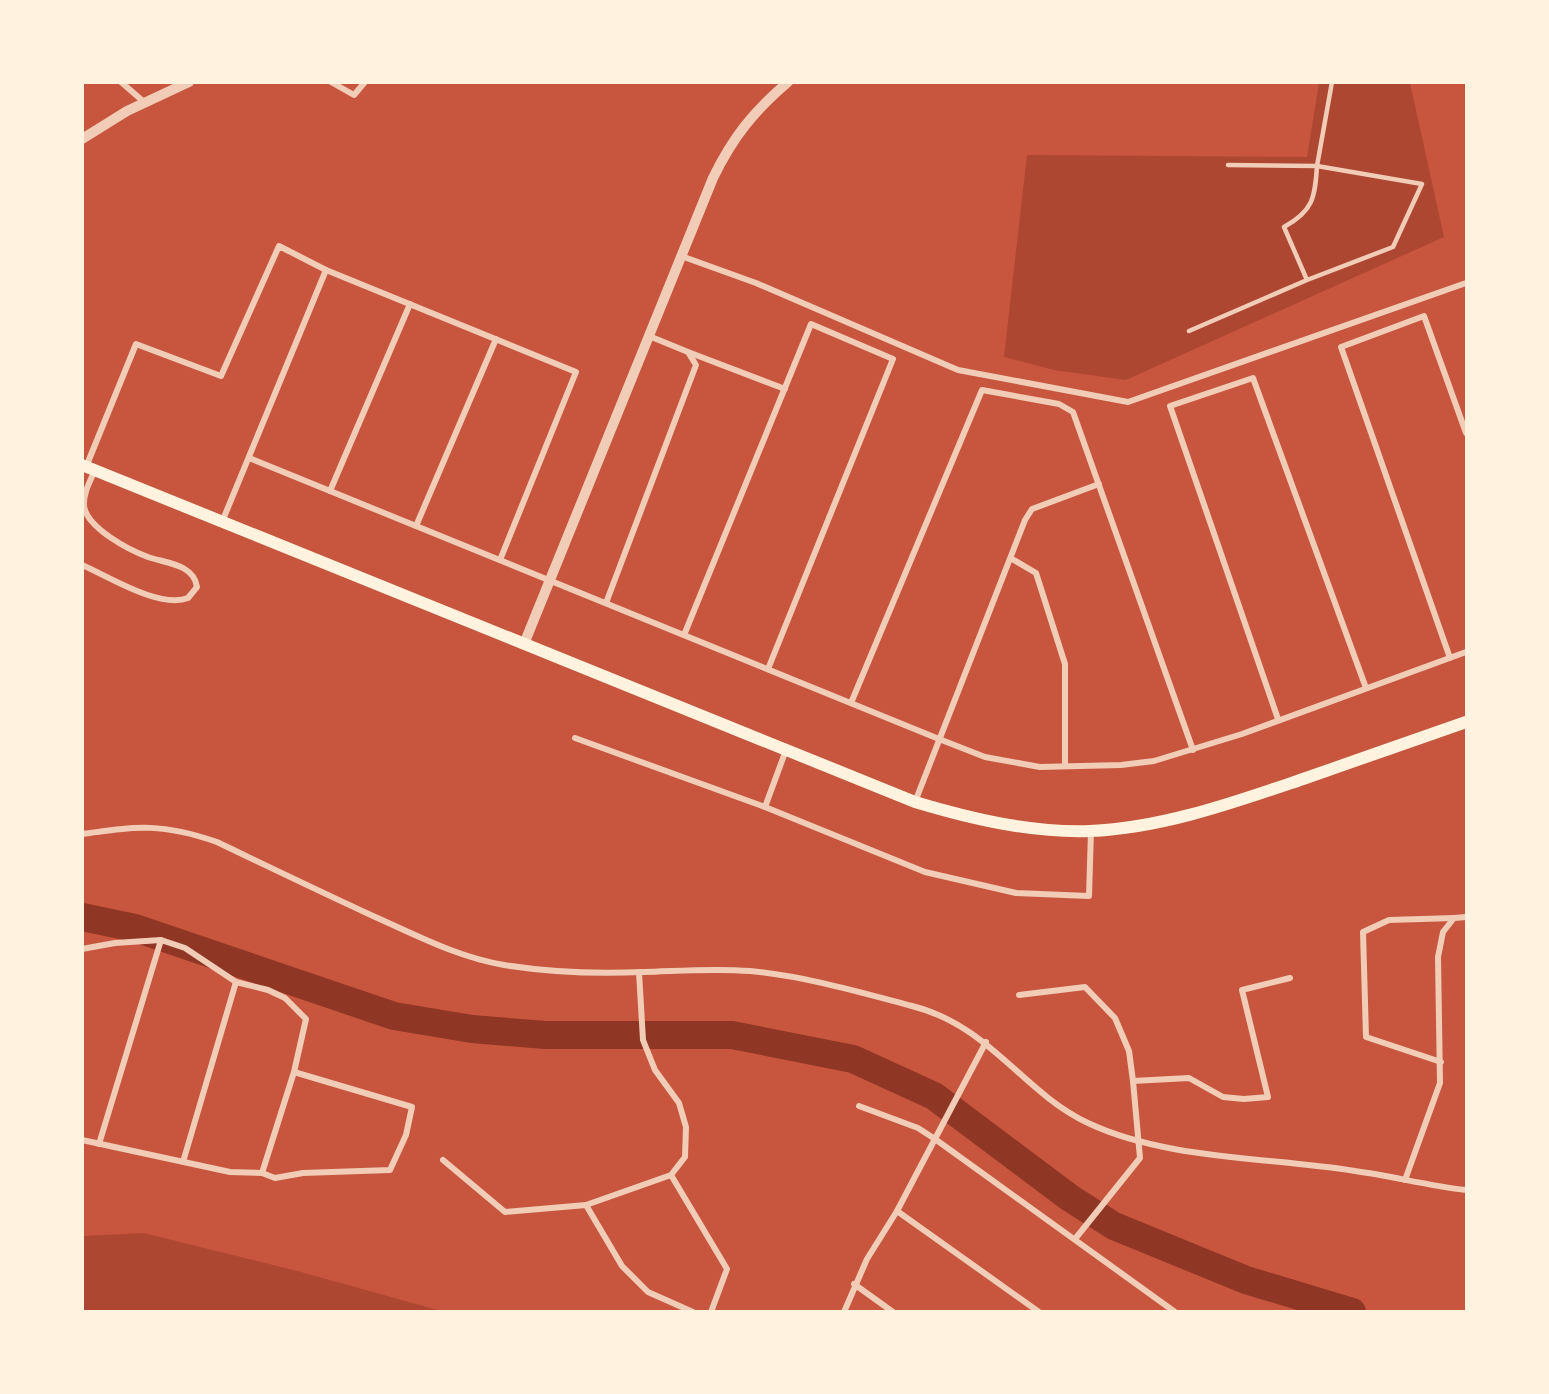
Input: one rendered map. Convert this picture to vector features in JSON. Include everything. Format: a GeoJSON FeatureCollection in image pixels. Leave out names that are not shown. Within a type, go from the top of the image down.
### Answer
{"type":"FeatureCollection","features":[{"type":"Feature","properties":{"kind":"main road"},"geometry":{"type":"LineString","coordinates":[[88,467],[915,802],[969,818],[1051,830],[1091,831],[1144,824],[1243,800],[1467,722]]}},
{"type":"Feature","properties":{"kind":"street"},"geometry":{"type":"LineString","coordinates":[[121,82],[144,102]]}},
{"type":"Feature","properties":{"kind":"street"},"geometry":{"type":"LineString","coordinates":[[82,139],[144,102],[189,82]]}},
{"type":"Feature","properties":{"kind":"street"},"geometry":{"type":"LineString","coordinates":[[331,82],[354,95],[365,82]]}},
{"type":"Feature","properties":{"kind":"street"},"geometry":{"type":"LineString","coordinates":[[524,644],[681,256],[728,147],[749,118],[788,82]]}},
{"type":"Feature","properties":{"kind":"street"},"geometry":{"type":"LineString","coordinates":[[82,565],[133,589],[173,600],[188,598],[197,587],[195,579],[182,567],[146,556],[94,524],[86,512],[84,501],[88,467],[136,344],[220,376],[279,246],[326,270],[576,372],[500,560]]}},
{"type":"Feature","properties":{"kind":"street"},"geometry":{"type":"LineString","coordinates":[[681,256],[756,283],[958,370],[1128,402],[1467,283]]}},
{"type":"Feature","properties":{"kind":"street"},"geometry":{"type":"LineString","coordinates":[[222,522],[326,270]]}},
{"type":"Feature","properties":{"kind":"street"},"geometry":{"type":"LineString","coordinates":[[330,491],[410,304]]}},
{"type":"Feature","properties":{"kind":"street"},"geometry":{"type":"LineString","coordinates":[[1450,658],[1341,347],[1424,316],[1467,433]]}},
{"type":"Feature","properties":{"kind":"street"},"geometry":{"type":"LineString","coordinates":[[684,635],[811,324],[893,359],[768,669]]}},
{"type":"Feature","properties":{"kind":"street"},"geometry":{"type":"LineString","coordinates":[[649,336],[785,389]]}},
{"type":"Feature","properties":{"kind":"street"},"geometry":{"type":"LineString","coordinates":[[416,526],[496,339]]}},
{"type":"Feature","properties":{"kind":"street"},"geometry":{"type":"LineString","coordinates":[[606,603],[696,365],[688,352]]}},
{"type":"Feature","properties":{"kind":"street"},"geometry":{"type":"LineString","coordinates":[[1278,719],[1170,406],[1253,378],[1366,688]]}},
{"type":"Feature","properties":{"kind":"street"},"geometry":{"type":"LineString","coordinates":[[851,703],[982,390],[1059,404],[1073,412],[1193,750]]}},
{"type":"Feature","properties":{"kind":"street"},"geometry":{"type":"LineString","coordinates":[[249,458],[939,739],[995,759],[1040,767],[1121,765],[1154,761],[1193,750],[1467,652]]}},
{"type":"Feature","properties":{"kind":"street"},"geometry":{"type":"LineString","coordinates":[[915,802],[1012,559],[1025,520],[1032,509],[1099,484]]}},
{"type":"Feature","properties":{"kind":"street"},"geometry":{"type":"LineString","coordinates":[[1012,559],[1036,573],[1065,664],[1065,766]]}},
{"type":"Feature","properties":{"kind":"street"},"geometry":{"type":"LineString","coordinates":[[575,738],[765,807],[925,872],[1016,893],[1089,896],[1091,831]]}},
{"type":"Feature","properties":{"kind":"street"},"geometry":{"type":"LineString","coordinates":[[765,807],[786,750]]}},
{"type":"Feature","properties":{"kind":"street"},"geometry":{"type":"LineString","coordinates":[[82,834],[136,827],[176,829],[217,842],[317,891],[468,957],[534,969],[639,972],[695,969],[750,971],[805,980],[917,1007],[949,1019],[986,1042],[1051,1100],[1085,1122],[1140,1142],[1355,1170],[1467,1190]]}},
{"type":"Feature","properties":{"kind":"street"},"geometry":{"type":"LineString","coordinates":[[1441,1062],[1366,1037],[1363,932],[1389,920],[1467,917]]}},
{"type":"Feature","properties":{"kind":"street"},"geometry":{"type":"LineString","coordinates":[[1405,1180],[1440,1083],[1438,957],[1443,932],[1455,918]]}},
{"type":"Feature","properties":{"kind":"street"},"geometry":{"type":"LineString","coordinates":[[82,949],[115,943],[161,940],[185,948],[236,982],[268,990],[285,998],[306,1019],[294,1072],[262,1173]]}},
{"type":"Feature","properties":{"kind":"street"},"geometry":{"type":"LineString","coordinates":[[99,1144],[161,940]]}},
{"type":"Feature","properties":{"kind":"street"},"geometry":{"type":"LineString","coordinates":[[443,1160],[505,1212],[586,1205],[670,1175],[685,1156],[686,1127],[679,1103],[647,1056],[643,1040],[639,972]]}},
{"type":"Feature","properties":{"kind":"street"},"geometry":{"type":"LineString","coordinates":[[1132,1081],[1189,1078],[1223,1097],[1244,1099],[1268,1097],[1242,990],[1290,978]]}},
{"type":"Feature","properties":{"kind":"street"},"geometry":{"type":"LineString","coordinates":[[183,1162],[236,982]]}},
{"type":"Feature","properties":{"kind":"street"},"geometry":{"type":"LineString","coordinates":[[1019,995],[1084,987],[1115,1018],[1129,1051],[1140,1158],[1075,1239]]}},
{"type":"Feature","properties":{"kind":"street"},"geometry":{"type":"LineString","coordinates":[[844,1311],[854,1284],[897,1211],[986,1042]]}},
{"type":"Feature","properties":{"kind":"street"},"geometry":{"type":"LineString","coordinates":[[82,1140],[230,1172],[262,1173],[275,1178],[303,1173],[390,1170],[406,1135],[412,1107],[294,1072]]}},
{"type":"Feature","properties":{"kind":"street"},"geometry":{"type":"LineString","coordinates":[[859,1106],[918,1128],[935,1139],[1175,1311]]}},
{"type":"Feature","properties":{"kind":"street"},"geometry":{"type":"LineString","coordinates":[[670,1175],[728,1269],[711,1311]]}},
{"type":"Feature","properties":{"kind":"street"},"geometry":{"type":"LineString","coordinates":[[586,1205],[622,1266],[648,1292],[693,1311]]}},
{"type":"Feature","properties":{"kind":"street"},"geometry":{"type":"LineString","coordinates":[[897,1211],[1039,1311]]}},
{"type":"Feature","properties":{"kind":"street"},"geometry":{"type":"LineString","coordinates":[[854,1284],[893,1311]]}},
{"type":"Feature","properties":{"kind":"lane"},"geometry":{"type":"LineString","coordinates":[[1306,280],[1284,227],[1300,218],[1310,207],[1315,193],[1317,166],[1332,82]]}},
{"type":"Feature","properties":{"kind":"lane"},"geometry":{"type":"LineString","coordinates":[[1189,331],[1306,280],[1393,247],[1422,184],[1317,166],[1228,165]]}},
{"type":"Feature","properties":{"kind":"shaded area"},"geometry":{"type":"Polygon","coordinates":[[[1319,83],[1410,83],[1444,237],[1126,380],[1054,370],[1004,357],[1027,155],[1307,157],[1319,83]]]}},
{"type":"Feature","properties":{"kind":"shaded area"},"geometry":{"type":"Polygon","coordinates":[[[144,1233],[301,1272],[441,1311],[83,1311],[83,1236],[144,1233]]]}},
{"type":"Feature","properties":{"kind":"waterway"},"geometry":{"type":"LineString","coordinates":[[82,917],[135,928],[394,1016],[472,1029],[545,1035],[732,1035],[853,1059],[934,1096],[1070,1198],[1114,1226],[1246,1280],[1352,1312]]}}]}
